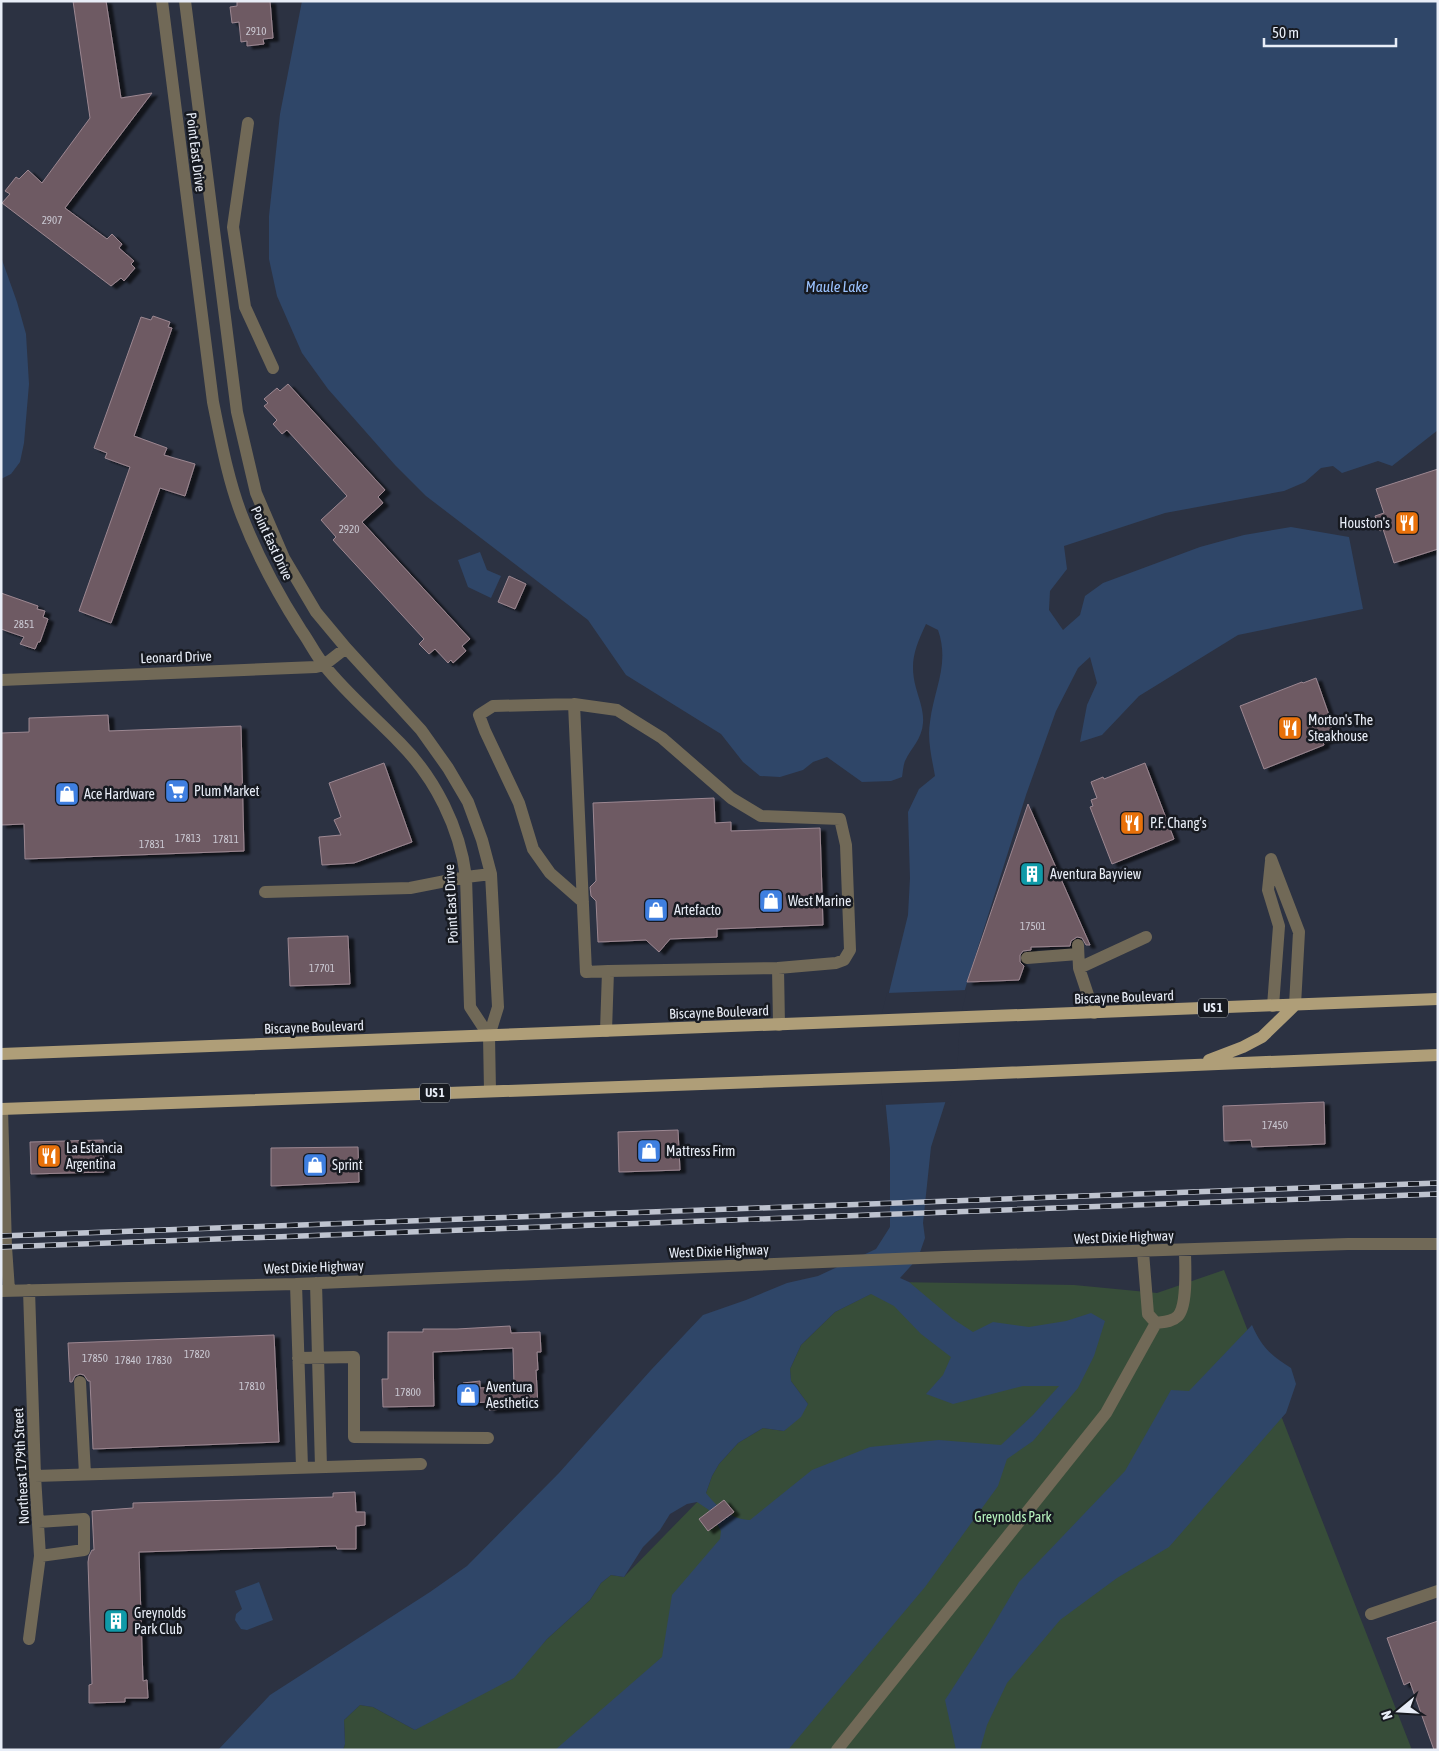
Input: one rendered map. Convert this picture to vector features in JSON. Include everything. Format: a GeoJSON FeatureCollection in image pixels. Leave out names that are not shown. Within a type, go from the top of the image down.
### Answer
{"type":"FeatureCollection","features":[{"type":"Feature","properties":{"kind":"main road","name":"Biscayne Boulevard"},"geometry":{"type":"LineString","coordinates":[[1,1054],[1438,999]]}},
{"type":"Feature","properties":{"kind":"main road"},"geometry":{"type":"LineString","coordinates":[[1197,1064],[1243,1047],[1262,1037],[1296,1005]]}},
{"type":"Feature","properties":{"kind":"main road","name":"US 1"},"geometry":{"type":"LineString","coordinates":[[2,1109],[1438,1055]]}},
{"type":"Feature","properties":{"kind":"street","name":"Point East Drive"},"geometry":{"type":"LineString","coordinates":[[162,1],[208,358],[220,438],[234,492],[253,540],[290,612],[324,665],[402,745],[423,771],[442,801],[457,837],[466,877],[470,1007],[489,1036]]}},
{"type":"Feature","properties":{"kind":"street","name":"Point East Drive"},"geometry":{"type":"LineString","coordinates":[[185,1],[237,412],[256,493],[271,531],[299,585],[316,612],[346,648],[421,730],[448,768],[468,802],[482,840],[491,874],[498,1007],[489,1036],[490,1091]]}},
{"type":"Feature","properties":{"kind":"street"},"geometry":{"type":"LineString","coordinates":[[167,35],[189,32]]}},
{"type":"Feature","properties":{"kind":"street"},"geometry":{"type":"LineString","coordinates":[[248,123],[233,227],[245,307],[273,368]]}},
{"type":"Feature","properties":{"kind":"street"},"geometry":{"type":"LineString","coordinates":[[187,202],[210,200]]}},
{"type":"Feature","properties":{"kind":"street"},"geometry":{"type":"LineString","coordinates":[[215,239],[233,227]]}},
{"type":"Feature","properties":{"kind":"street"},"geometry":{"type":"LineString","coordinates":[[208,358],[229,355]]}},
{"type":"Feature","properties":{"kind":"street"},"geometry":{"type":"LineString","coordinates":[[253,540],[271,531]]}},
{"type":"Feature","properties":{"kind":"street"},"geometry":{"type":"LineString","coordinates":[[324,665],[346,648]]}},
{"type":"Feature","properties":{"kind":"street","name":"Leonard Drive"},"geometry":{"type":"LineString","coordinates":[[1,680],[316,667],[324,665]]}},
{"type":"Feature","properties":{"kind":"street"},"geometry":{"type":"LineString","coordinates":[[574,704],[583,902],[586,972],[778,968],[836,963],[844,960],[850,950],[846,845],[840,819],[761,816],[731,798],[662,738],[617,710],[574,704],[494,706],[479,714],[484,731],[519,803],[533,849],[550,873],[583,902]]}},
{"type":"Feature","properties":{"kind":"street"},"geometry":{"type":"LineString","coordinates":[[1273,1006],[1279,926],[1268,890],[1271,859],[1300,932],[1296,1005]]}},
{"type":"Feature","properties":{"kind":"street"},"geometry":{"type":"LineString","coordinates":[[265,892],[410,888],[491,874]]}},
{"type":"Feature","properties":{"kind":"street"},"geometry":{"type":"LineString","coordinates":[[1079,968],[1146,938]]}},
{"type":"Feature","properties":{"kind":"street"},"geometry":{"type":"LineString","coordinates":[[1027,958],[1078,950],[1079,968],[1094,1013]]}},
{"type":"Feature","properties":{"kind":"street"},"geometry":{"type":"LineString","coordinates":[[778,968],[779,1025]]}},
{"type":"Feature","properties":{"kind":"street"},"geometry":{"type":"LineString","coordinates":[[606,1031],[608,971]]}},
{"type":"Feature","properties":{"kind":"street"},"geometry":{"type":"LineString","coordinates":[[2,1109],[6,1247],[5,1291]]}},
{"type":"Feature","properties":{"kind":"street","name":"West Dixie Highway"},"geometry":{"type":"LineString","coordinates":[[5,1291],[296,1284],[944,1257],[1348,1244],[1438,1244]]}},
{"type":"Feature","properties":{"kind":"street"},"geometry":{"type":"LineString","coordinates":[[1156,1323],[1177,1318],[1180,1312],[1184,1295],[1185,1250]]}},
{"type":"Feature","properties":{"kind":"street"},"geometry":{"type":"LineString","coordinates":[[1143,1252],[1148,1314],[1156,1323]]}},
{"type":"Feature","properties":{"kind":"street"},"geometry":{"type":"LineString","coordinates":[[316,1283],[321,1467]]}},
{"type":"Feature","properties":{"kind":"street"},"geometry":{"type":"LineString","coordinates":[[296,1284],[302,1467]]}},
{"type":"Feature","properties":{"kind":"street","name":"Northeast 179th Street"},"geometry":{"type":"LineString","coordinates":[[29,1290],[35,1476],[40,1556],[29,1639]]}},
{"type":"Feature","properties":{"kind":"street"},"geometry":{"type":"LineString","coordinates":[[837,1750],[1106,1413],[1156,1323]]}},
{"type":"Feature","properties":{"kind":"street"},"geometry":{"type":"LineString","coordinates":[[298,1358],[354,1357],[354,1438],[488,1438]]}},
{"type":"Feature","properties":{"kind":"street"},"geometry":{"type":"LineString","coordinates":[[80,1382],[85,1474]]}},
{"type":"Feature","properties":{"kind":"street"},"geometry":{"type":"LineString","coordinates":[[299,1399],[320,1398]]}},
{"type":"Feature","properties":{"kind":"street"},"geometry":{"type":"LineString","coordinates":[[35,1476],[421,1464]]}},
{"type":"Feature","properties":{"kind":"street"},"geometry":{"type":"LineString","coordinates":[[38,1522],[84,1519],[84,1550],[40,1556]]}},
{"type":"Feature","properties":{"kind":"street"},"geometry":{"type":"LineString","coordinates":[[1371,1614],[1438,1591]]}},
{"type":"Feature","properties":{"kind":"green space","name":"Greynolds Park"},"geometry":{"type":"Polygon","coordinates":[[[1224,1270],[1412,1750],[343,1750],[345,1744],[344,1720],[360,1705],[373,1707],[415,1730],[533,1654],[590,1600],[601,1583],[611,1575],[624,1577],[706,1493],[719,1464],[738,1443],[763,1428],[784,1431],[808,1404],[791,1381],[790,1369],[801,1345],[835,1312],[894,1282],[1074,1285],[1157,1293],[1224,1270]]]}},
{"type":"Feature","properties":{"kind":"water","name":"Maule Lake"},"geometry":{"type":"Polygon","coordinates":[[[302,1],[1438,1],[1438,430],[1392,466],[1378,461],[1342,473],[1333,466],[1321,468],[1305,482],[1284,491],[1165,513],[1064,546],[1067,569],[1050,591],[1049,610],[1063,630],[1080,615],[1085,596],[1103,583],[1200,547],[1244,535],[1291,527],[1349,537],[1363,609],[1238,635],[1139,696],[1102,735],[1080,742],[1087,705],[1097,683],[1090,657],[1078,668],[1056,711],[1026,795],[957,1018],[954,1075],[931,1147],[923,1223],[925,1238],[918,1258],[900,1278],[909,1282],[953,1319],[973,1332],[993,1322],[1029,1327],[1066,1321],[1091,1313],[1105,1321],[1094,1356],[1078,1388],[1033,1441],[1007,1459],[998,1486],[925,1587],[788,1750],[555,1750],[662,1657],[672,1595],[720,1539],[721,1531],[709,1510],[697,1502],[687,1504],[670,1514],[660,1530],[643,1547],[624,1577],[611,1575],[601,1583],[590,1600],[547,1639],[514,1678],[415,1730],[373,1707],[360,1705],[344,1720],[345,1744],[343,1750],[218,1750],[270,1695],[467,1566],[559,1473],[703,1315],[787,1283],[818,1276],[876,1249],[890,1227],[890,1149],[883,1077],[882,1021],[908,915],[910,878],[908,812],[919,789],[935,776],[930,749],[929,729],[942,665],[941,642],[938,630],[926,624],[916,648],[913,663],[914,679],[923,714],[922,729],[918,739],[905,761],[902,777],[891,781],[862,782],[827,757],[813,762],[803,770],[780,777],[760,776],[743,762],[721,734],[626,675],[588,620],[426,496],[395,465],[328,389],[302,353],[277,296],[269,259],[269,216],[280,114],[302,1]],[[871,1294],[835,1312],[801,1345],[790,1369],[791,1381],[808,1404],[801,1417],[784,1431],[763,1428],[738,1443],[719,1464],[706,1493],[720,1508],[731,1515],[750,1520],[812,1470],[870,1447],[939,1440],[1001,1445],[1033,1415],[1059,1386],[1023,1386],[953,1404],[926,1394],[943,1375],[951,1357],[921,1334],[894,1306],[871,1294]]]}},
{"type":"Feature","properties":{"kind":"water"},"geometry":{"type":"Polygon","coordinates":[[[1,257],[26,334],[29,384],[24,443],[20,462],[11,474],[1,479],[1,257]]]}},
{"type":"Feature","properties":{"kind":"water"},"geometry":{"type":"Polygon","coordinates":[[[480,552],[487,570],[501,576],[491,598],[468,587],[458,560],[480,552]]]}},
{"type":"Feature","properties":{"kind":"water"},"geometry":{"type":"Polygon","coordinates":[[[1252,1325],[1267,1350],[1291,1368],[1296,1384],[1286,1413],[1169,1547],[1117,1578],[1060,1620],[1007,1683],[987,1725],[980,1750],[956,1750],[945,1700],[1019,1582],[1125,1471],[1171,1390],[1189,1391],[1252,1325]]]}},
{"type":"Feature","properties":{"kind":"water"},"geometry":{"type":"Polygon","coordinates":[[[259,1582],[273,1620],[247,1630],[241,1629],[235,1620],[236,1614],[242,1609],[235,1591],[259,1582]]]}},
{"type":"Feature","properties":{"kind":"pier"},"geometry":{"type":"Polygon","coordinates":[[[967,990],[960,1018],[957,1075],[948,1102],[883,1105],[880,1077],[880,1021],[887,993],[967,990]]]}},
{"type":"Feature","properties":{"kind":"building"},"geometry":{"type":"Polygon","coordinates":[[[73,1],[106,1],[121,98],[152,93],[65,208],[107,239],[112,234],[122,244],[119,248],[134,261],[131,264],[135,268],[124,281],[121,278],[111,286],[2,203],[10,194],[5,191],[16,177],[19,179],[28,170],[42,183],[90,118],[73,1]]]}},
{"type":"Feature","properties":{"kind":"building"},"geometry":{"type":"Polygon","coordinates":[[[237,1],[270,1],[273,38],[263,39],[264,44],[247,46],[247,41],[241,42],[239,22],[232,23],[230,7],[237,6],[237,1]]]}},
{"type":"Feature","properties":{"kind":"building"},"geometry":{"type":"Polygon","coordinates":[[[153,316],[170,322],[168,327],[172,328],[134,436],[167,448],[164,455],[195,464],[185,496],[160,488],[111,623],[79,611],[130,467],[105,458],[107,453],[94,448],[141,317],[151,320],[153,316]]]}},
{"type":"Feature","properties":{"kind":"building"},"geometry":{"type":"Polygon","coordinates":[[[288,384],[385,490],[378,497],[383,503],[362,522],[470,639],[462,646],[466,651],[453,663],[451,660],[448,663],[435,649],[429,654],[419,644],[424,639],[333,540],[336,537],[321,520],[347,496],[287,430],[282,434],[273,424],[277,420],[264,406],[268,403],[264,399],[277,388],[280,391],[288,384]]]}},
{"type":"Feature","properties":{"kind":"building","name":"Houston's"},"geometry":{"type":"Polygon","coordinates":[[[1438,469],[1438,549],[1394,563],[1383,529],[1380,531],[1375,516],[1384,513],[1376,489],[1438,469]]]}},
{"type":"Feature","properties":{"kind":"building"},"geometry":{"type":"Polygon","coordinates":[[[509,576],[526,584],[515,609],[498,602],[509,576]]]}},
{"type":"Feature","properties":{"kind":"building"},"geometry":{"type":"Polygon","coordinates":[[[1,593],[38,606],[37,609],[45,611],[43,617],[48,619],[40,642],[38,642],[35,649],[20,644],[24,637],[1,629],[1,593]]]}},
{"type":"Feature","properties":{"kind":"building","name":"Morton's The Steakhouse"},"geometry":{"type":"Polygon","coordinates":[[[1316,678],[1335,737],[1323,742],[1324,745],[1264,769],[1240,706],[1316,678]]]}},
{"type":"Feature","properties":{"kind":"building"},"geometry":{"type":"Polygon","coordinates":[[[108,715],[109,731],[241,726],[244,851],[25,859],[24,824],[1,825],[1,733],[29,732],[29,718],[108,715]]]}},
{"type":"Feature","properties":{"kind":"building"},"geometry":{"type":"Polygon","coordinates":[[[384,763],[412,842],[354,863],[322,865],[319,837],[341,835],[334,820],[341,817],[329,783],[384,763]]]}},
{"type":"Feature","properties":{"kind":"building","name":"P.F. Chang's"},"geometry":{"type":"Polygon","coordinates":[[[1145,763],[1174,839],[1112,864],[1090,807],[1093,806],[1091,800],[1097,798],[1091,782],[1145,763]]]}},
{"type":"Feature","properties":{"kind":"building"},"geometry":{"type":"Polygon","coordinates":[[[714,798],[715,823],[731,822],[731,831],[820,828],[823,925],[717,929],[717,937],[670,939],[659,952],[646,940],[598,942],[596,901],[591,896],[590,887],[596,881],[593,803],[714,798]]]}},
{"type":"Feature","properties":{"kind":"building","name":"Aventura Bayview"},"geometry":{"type":"Polygon","coordinates":[[[1028,804],[1090,945],[1086,945],[1082,938],[1077,937],[1071,941],[1070,946],[1031,947],[1031,950],[1023,951],[1020,955],[1020,962],[1024,966],[1019,980],[967,982],[1028,804]]]}},
{"type":"Feature","properties":{"kind":"building"},"geometry":{"type":"Polygon","coordinates":[[[348,936],[350,984],[290,986],[288,938],[348,936]]]}},
{"type":"Feature","properties":{"kind":"building"},"geometry":{"type":"Polygon","coordinates":[[[1324,1102],[1325,1144],[1252,1147],[1251,1140],[1224,1141],[1223,1106],[1324,1102]]]}},
{"type":"Feature","properties":{"kind":"building","name":"Mattress Firm"},"geometry":{"type":"Polygon","coordinates":[[[678,1130],[680,1170],[619,1172],[618,1132],[678,1130]]]}},
{"type":"Feature","properties":{"kind":"building"},"geometry":{"type":"Polygon","coordinates":[[[103,1140],[104,1172],[31,1174],[30,1142],[103,1140]]]}},
{"type":"Feature","properties":{"kind":"building","name":"Sprint"},"geometry":{"type":"Polygon","coordinates":[[[358,1147],[359,1182],[271,1186],[271,1148],[358,1147]]]}},
{"type":"Feature","properties":{"kind":"building"},"geometry":{"type":"Polygon","coordinates":[[[510,1326],[511,1333],[540,1332],[541,1352],[537,1352],[538,1370],[536,1370],[538,1407],[489,1410],[489,1402],[465,1403],[463,1383],[480,1381],[480,1388],[514,1386],[513,1348],[433,1352],[434,1406],[383,1407],[382,1379],[388,1379],[388,1332],[423,1332],[423,1329],[510,1326]]]}},
{"type":"Feature","properties":{"kind":"building"},"geometry":{"type":"Polygon","coordinates":[[[274,1335],[279,1442],[93,1449],[90,1381],[80,1374],[75,1376],[72,1382],[70,1382],[68,1343],[274,1335]]]}},
{"type":"Feature","properties":{"kind":"building","name":"Greynolds Park Club"},"geometry":{"type":"Polygon","coordinates":[[[355,1492],[356,1512],[365,1512],[365,1525],[356,1526],[356,1549],[337,1549],[336,1546],[139,1552],[143,1681],[147,1680],[148,1698],[125,1698],[125,1702],[89,1703],[89,1685],[92,1684],[88,1562],[92,1550],[94,1550],[92,1511],[133,1508],[133,1503],[333,1497],[333,1493],[355,1492]]]}},
{"type":"Feature","properties":{"kind":"building"},"geometry":{"type":"Polygon","coordinates":[[[724,1500],[734,1512],[708,1531],[699,1519],[724,1500]]]}},
{"type":"Feature","properties":{"kind":"building"},"geometry":{"type":"Polygon","coordinates":[[[1438,1621],[1438,1750],[1434,1750],[1410,1682],[1404,1685],[1387,1638],[1438,1621]]]}},
{"type":"Feature","properties":{"kind":"railway"},"geometry":{"type":"LineString","coordinates":[[1,1236],[1438,1183]]}},
{"type":"Feature","properties":{"kind":"railway"},"geometry":{"type":"LineString","coordinates":[[1,1247],[1438,1194]]}},
{"type":"Feature","properties":{"kind":"place","name":"Houston's"},"geometry":{"type":"Point","coordinates":[1407,523]}},
{"type":"Feature","properties":{"kind":"place","name":"Morton's The Steakhouse"},"geometry":{"type":"Point","coordinates":[1290,728]}},
{"type":"Feature","properties":{"kind":"place","name":"Plum Market"},"geometry":{"type":"Point","coordinates":[177,791]}},
{"type":"Feature","properties":{"kind":"place","name":"Ace Hardware"},"geometry":{"type":"Point","coordinates":[67,794]}},
{"type":"Feature","properties":{"kind":"place","name":"P.F. Chang's"},"geometry":{"type":"Point","coordinates":[1132,823]}},
{"type":"Feature","properties":{"kind":"place","name":"Aventura Bayview"},"geometry":{"type":"Point","coordinates":[1032,874]}},
{"type":"Feature","properties":{"kind":"place","name":"West Marine"},"geometry":{"type":"Point","coordinates":[771,901]}},
{"type":"Feature","properties":{"kind":"place","name":"Artefacto"},"geometry":{"type":"Point","coordinates":[656,910]}},
{"type":"Feature","properties":{"kind":"place","name":"Mattress Firm"},"geometry":{"type":"Point","coordinates":[649,1151]}},
{"type":"Feature","properties":{"kind":"place","name":"La Estancia Argentina"},"geometry":{"type":"Point","coordinates":[49,1156]}},
{"type":"Feature","properties":{"kind":"place","name":"Sprint"},"geometry":{"type":"Point","coordinates":[315,1165]}},
{"type":"Feature","properties":{"kind":"place","name":"Aventura Aesthetics"},"geometry":{"type":"Point","coordinates":[468,1395]}},
{"type":"Feature","properties":{"kind":"place","name":"Greynolds Park Club"},"geometry":{"type":"Point","coordinates":[116,1621]}}]}
